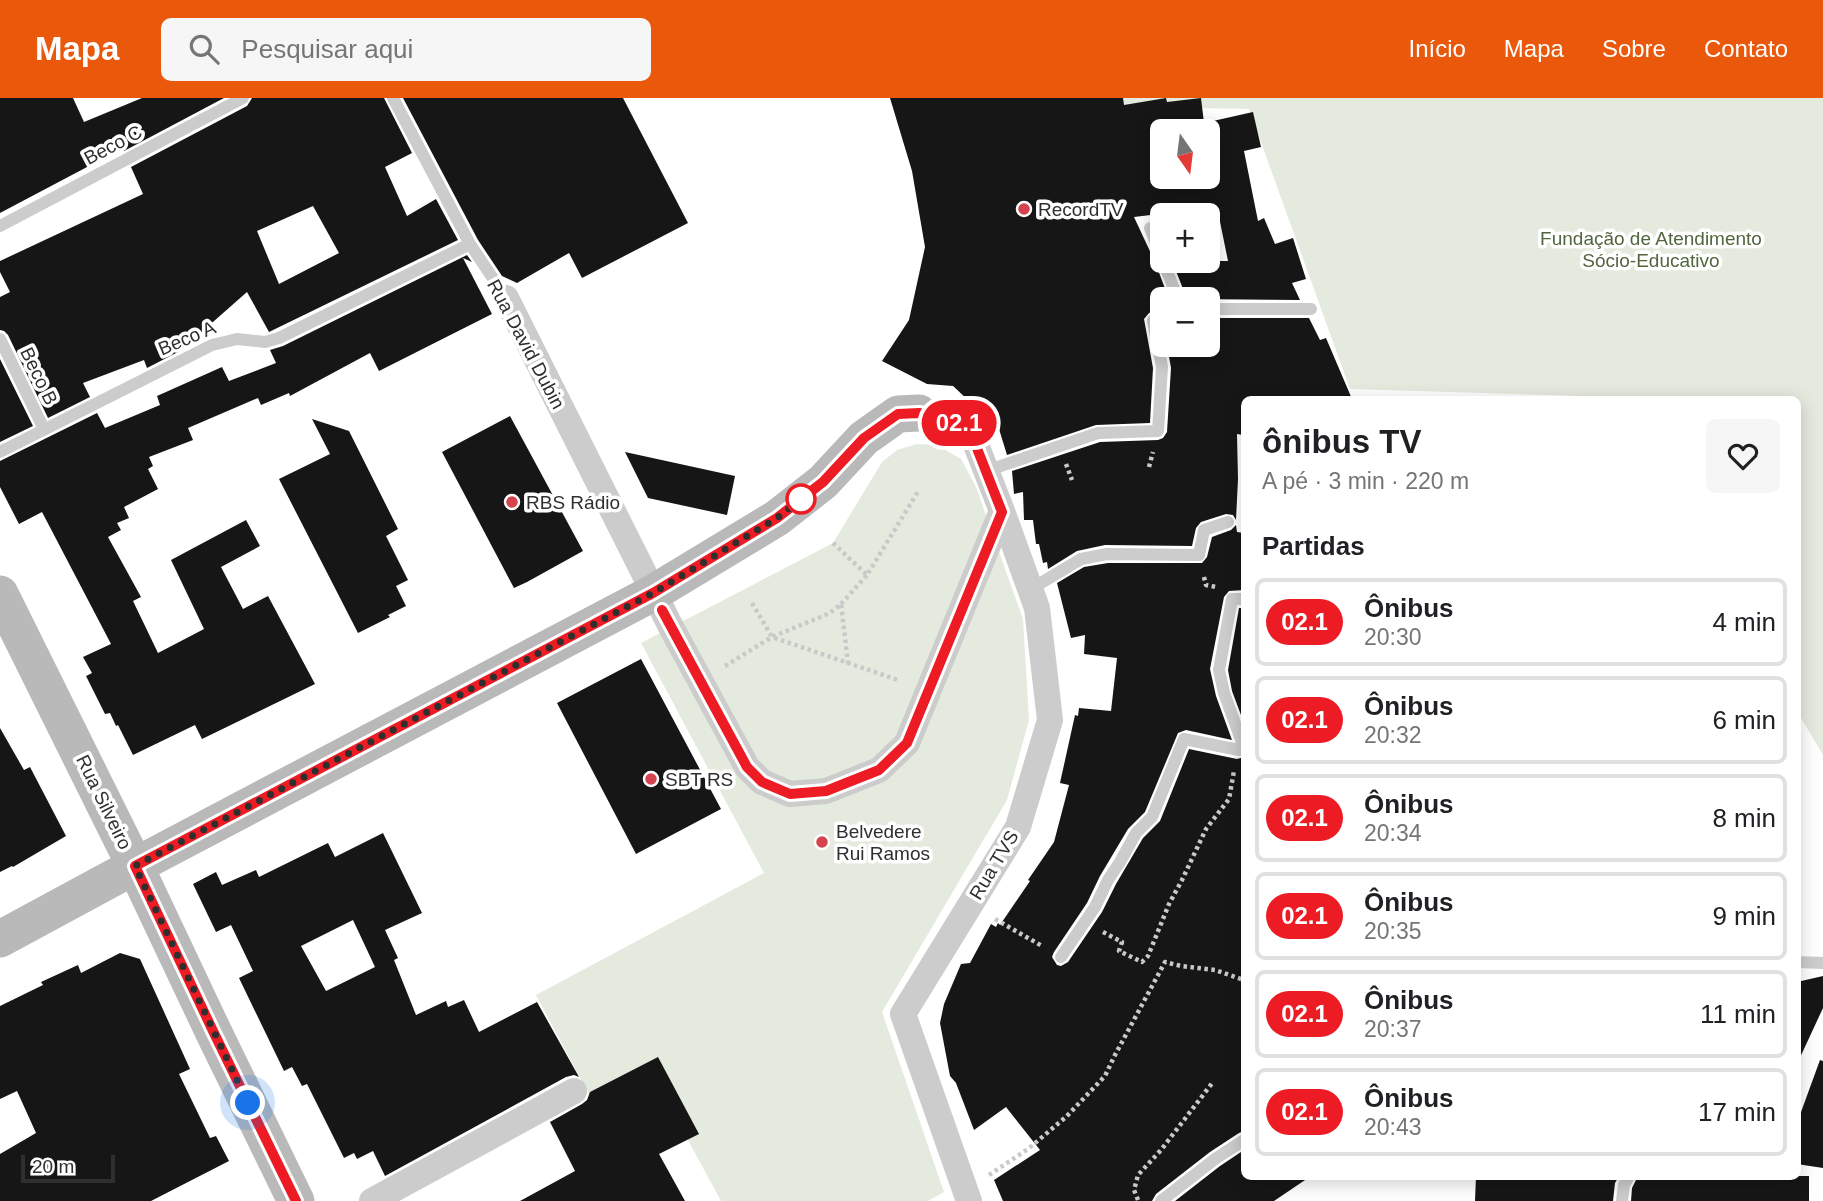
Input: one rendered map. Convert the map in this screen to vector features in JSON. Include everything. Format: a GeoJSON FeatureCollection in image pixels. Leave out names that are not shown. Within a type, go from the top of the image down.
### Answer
{"type":"FeatureCollection","features":[{"type":"Feature","properties":{"kind":"street","name":"Rua David Dubin"},"geometry":{"type":"LineString","coordinates":[[506,298],[653,593],[747,767],[762,782],[790,794],[826,791],[879,770],[907,743],[1002,512]]}},
{"type":"Feature","properties":{"kind":"street"},"geometry":{"type":"LineString","coordinates":[[0,939],[653,593],[777,518],[823,482],[864,438],[898,414],[919,413]]}},
{"type":"Feature","properties":{"kind":"street","name":"Rua TVS"},"geometry":{"type":"LineString","coordinates":[[919,413],[946,417],[969,428],[1037,608],[1050,720],[1018,827],[903,1014],[967,1196]]}},
{"type":"Feature","properties":{"kind":"street","name":"Rua Silveiro"},"geometry":{"type":"LineString","coordinates":[[0,594],[135,866],[296,1201]]}},
{"type":"Feature","properties":{"kind":"street"},"geometry":{"type":"LineString","coordinates":[[372,1201],[574,1091]]}},
{"type":"Feature","properties":{"kind":"lane","name":"Beco C"},"geometry":{"type":"LineString","coordinates":[[0,226],[243,98]]}},
{"type":"Feature","properties":{"kind":"lane","name":"Rua David Dubin"},"geometry":{"type":"LineString","coordinates":[[393,98],[470,244],[506,298]]}},
{"type":"Feature","properties":{"kind":"lane","name":"Beco A"},"geometry":{"type":"LineString","coordinates":[[0,452],[212,345],[237,339],[265,342],[279,338],[470,244]]}},
{"type":"Feature","properties":{"kind":"lane"},"geometry":{"type":"LineString","coordinates":[[1220,309],[1311,309]]}},
{"type":"Feature","properties":{"kind":"lane","name":"Beco B"},"geometry":{"type":"LineString","coordinates":[[0,339],[44,429]]}},
{"type":"Feature","properties":{"kind":"lane"},"geometry":{"type":"LineString","coordinates":[[986,471],[1098,433],[1158,431],[1163,367],[1161,357]]}},
{"type":"Feature","properties":{"kind":"lane"},"geometry":{"type":"LineString","coordinates":[[1031,589],[1081,559],[1107,554],[1199,555],[1204,530],[1228,522]]}},
{"type":"Feature","properties":{"kind":"lane"},"geometry":{"type":"LineString","coordinates":[[1238,599],[1219,670],[1241,745]]}},
{"type":"Feature","properties":{"kind":"lane"},"geometry":{"type":"LineString","coordinates":[[1060,957],[1095,907],[1136,833],[1152,817],[1184,739],[1241,748]]}},
{"type":"Feature","properties":{"kind":"lane"},"geometry":{"type":"LineString","coordinates":[[1801,962],[1823,963]]}},
{"type":"Feature","properties":{"kind":"lane"},"geometry":{"type":"LineString","coordinates":[[1161,1201],[1241,1142]]}},
{"type":"Feature","properties":{"kind":"lane"},"geometry":{"type":"LineString","coordinates":[[1622,1201],[1627,1180]]}},
{"type":"Feature","properties":{"kind":"path"},"geometry":{"type":"LineString","coordinates":[[722,668],[772,637],[830,613],[841,604],[867,575],[919,490]]}},
{"type":"Feature","properties":{"kind":"path"},"geometry":{"type":"LineString","coordinates":[[833,544],[867,575]]}},
{"type":"Feature","properties":{"kind":"path"},"geometry":{"type":"LineString","coordinates":[[1199,555],[1206,585],[1230,588],[1238,599]]}},
{"type":"Feature","properties":{"kind":"path"},"geometry":{"type":"LineString","coordinates":[[752,603],[772,637],[898,680]]}},
{"type":"Feature","properties":{"kind":"path"},"geometry":{"type":"LineString","coordinates":[[841,604],[848,663]]}},
{"type":"Feature","properties":{"kind":"path"},"geometry":{"type":"LineString","coordinates":[[1083,923],[1122,942],[1118,951],[1142,962],[1148,956],[1169,904],[1206,829],[1228,799],[1241,752]]}},
{"type":"Feature","properties":{"kind":"path"},"geometry":{"type":"LineString","coordinates":[[971,904],[1060,957]]}},
{"type":"Feature","properties":{"kind":"path"},"geometry":{"type":"LineString","coordinates":[[967,1196],[1066,1117],[1105,1076],[1165,962],[1216,970],[1241,979]]}},
{"type":"Feature","properties":{"kind":"path"},"geometry":{"type":"LineString","coordinates":[[1138,1201],[1134,1190],[1138,1175],[1161,1150],[1213,1082]]}},
{"type":"Feature","properties":{"kind":"green space","name":"Fundação de Atendimento Sócio-Educativo"},"geometry":{"type":"Polygon","coordinates":[[[1078,98],[1823,98],[1823,755],[1801,718],[1801,396],[1580,396],[1350,389],[1249,109],[1082,106],[1078,98]]]}},
{"type":"Feature","properties":{"kind":"green space"},"geometry":{"type":"Polygon","coordinates":[[[917,444],[937,445],[961,459],[976,487],[1023,619],[1029,720],[1007,800],[882,1012],[944,1192],[928,1201],[721,1201],[663,1094],[605,1125],[536,995],[764,873],[641,643],[833,543],[882,462],[897,450],[917,444]]]}},
{"type":"Feature","properties":{"kind":"building"},"geometry":{"type":"Polygon","coordinates":[[[0,98],[73,98],[84,122],[142,98],[224,98],[0,213],[0,98]]]}},
{"type":"Feature","properties":{"kind":"building"},"geometry":{"type":"Polygon","coordinates":[[[252,98],[384,98],[412,153],[385,167],[407,216],[436,199],[458,240],[269,332],[247,292],[180,351],[147,368],[144,360],[83,383],[90,397],[48,418],[8,335],[0,330],[0,297],[10,292],[0,272],[0,261],[143,194],[131,167],[247,106],[252,98]],[[313,206],[257,231],[279,284],[339,253],[313,206]]]}},
{"type":"Feature","properties":{"kind":"building"},"geometry":{"type":"Polygon","coordinates":[[[403,98],[623,98],[688,223],[582,278],[569,253],[517,283],[502,276],[478,240],[403,98]]]}},
{"type":"Feature","properties":{"kind":"building","name":"RecordTV"},"geometry":{"type":"Polygon","coordinates":[[[890,98],[1123,98],[1124,105],[1166,98],[1167,102],[1201,98],[1204,119],[1150,119],[1150,189],[1220,189],[1220,119],[1253,112],[1261,147],[1244,151],[1258,221],[1264,218],[1275,244],[1293,238],[1306,279],[1292,283],[1300,300],[1220,299],[1220,287],[1182,287],[1177,273],[1220,273],[1220,261],[1228,261],[1220,222],[1220,203],[1150,203],[1150,215],[1134,217],[1150,251],[1150,273],[1159,273],[1164,287],[1150,287],[1150,313],[1144,319],[1153,368],[1150,423],[1096,425],[1007,455],[999,429],[953,386],[927,384],[882,361],[909,320],[925,247],[912,171],[890,98]]]}},
{"type":"Feature","properties":{"kind":"building"},"geometry":{"type":"Polygon","coordinates":[[[467,255],[472,262],[463,258],[492,314],[379,371],[370,353],[290,396],[289,393],[261,405],[258,398],[188,428],[193,440],[149,457],[153,466],[148,469],[158,489],[124,507],[129,518],[117,523],[121,530],[108,537],[141,597],[133,601],[158,653],[204,629],[171,560],[246,520],[260,546],[221,567],[243,609],[268,596],[315,684],[202,739],[195,725],[133,755],[110,713],[105,714],[86,676],[92,673],[83,657],[111,644],[42,512],[19,524],[0,487],[0,461],[97,413],[105,428],[160,405],[157,396],[222,367],[229,381],[276,363],[270,350],[467,255]]]}},
{"type":"Feature","properties":{"kind":"building"},"geometry":{"type":"Polygon","coordinates":[[[1220,318],[1309,318],[1320,340],[1326,338],[1351,396],[1241,396],[1241,435],[1237,434],[1236,520],[1233,515],[1226,514],[1201,522],[1196,528],[1192,546],[1105,545],[1077,551],[1048,569],[1047,562],[1043,563],[1039,544],[1036,544],[1033,520],[1024,520],[1023,492],[1014,494],[1012,471],[1100,442],[1163,438],[1167,432],[1171,368],[1169,357],[1220,357],[1220,318]]]}},
{"type":"Feature","properties":{"kind":"building"},"geometry":{"type":"Polygon","coordinates":[[[0,359],[33,426],[0,442],[0,359]]]}},
{"type":"Feature","properties":{"kind":"building","name":"RBS Rádio"},"geometry":{"type":"Polygon","coordinates":[[[510,416],[583,551],[514,588],[442,452],[510,416]]]}},
{"type":"Feature","properties":{"kind":"building"},"geometry":{"type":"Polygon","coordinates":[[[312,419],[349,431],[398,529],[386,536],[408,580],[396,586],[406,606],[358,633],[279,479],[330,454],[312,419]]]}},
{"type":"Feature","properties":{"kind":"building"},"geometry":{"type":"Polygon","coordinates":[[[625,452],[735,476],[727,515],[648,498],[625,452]]]}},
{"type":"Feature","properties":{"kind":"building"},"geometry":{"type":"Polygon","coordinates":[[[1236,525],[1237,532],[1241,533],[1241,590],[1229,591],[1224,597],[1210,669],[1216,696],[1232,740],[1186,730],[1178,733],[1145,812],[1128,829],[1087,903],[1052,957],[1057,965],[1068,962],[1102,912],[1143,838],[1160,821],[1189,749],[1241,758],[1241,1132],[1210,1152],[1156,1194],[1152,1201],[1003,1201],[994,1180],[1040,1150],[1006,1107],[974,1130],[956,1083],[950,1076],[940,1023],[944,1004],[961,964],[970,963],[991,924],[996,927],[998,923],[1000,925],[1054,842],[1069,785],[1060,783],[1075,715],[1078,716],[1079,708],[1111,711],[1117,658],[1084,654],[1085,635],[1071,638],[1057,583],[1084,567],[1108,563],[1202,563],[1207,557],[1212,537],[1231,530],[1236,525]]]}},
{"type":"Feature","properties":{"kind":"building"},"geometry":{"type":"Polygon","coordinates":[[[1239,608],[1241,608],[1241,715],[1228,670],[1239,608]]]}},
{"type":"Feature","properties":{"kind":"building","name":"SBT RS"},"geometry":{"type":"Polygon","coordinates":[[[641,659],[721,809],[636,854],[557,703],[641,659]]]}},
{"type":"Feature","properties":{"kind":"building"},"geometry":{"type":"Polygon","coordinates":[[[0,728],[24,770],[30,767],[66,836],[0,872],[0,728]]]}},
{"type":"Feature","properties":{"kind":"building"},"geometry":{"type":"Polygon","coordinates":[[[383,833],[422,913],[385,930],[398,958],[394,960],[416,1015],[446,1001],[448,1007],[464,1000],[479,1032],[537,1002],[579,1077],[566,1077],[385,1176],[373,1151],[357,1159],[354,1153],[344,1158],[307,1084],[302,1086],[292,1067],[284,1071],[239,978],[253,971],[231,925],[216,932],[193,884],[216,872],[222,885],[256,870],[259,877],[328,843],[335,857],[383,833]],[[353,920],[301,946],[326,991],[375,967],[353,920]]]}},
{"type":"Feature","properties":{"kind":"building"},"geometry":{"type":"Polygon","coordinates":[[[120,953],[140,959],[190,1069],[179,1074],[210,1138],[216,1136],[229,1161],[151,1201],[0,1201],[0,1154],[36,1133],[17,1091],[0,1099],[0,1006],[43,985],[41,982],[78,965],[81,973],[120,953]]]}},
{"type":"Feature","properties":{"kind":"building"},"geometry":{"type":"Polygon","coordinates":[[[1823,976],[1823,1008],[1801,1055],[1801,981],[1823,976]]]}},
{"type":"Feature","properties":{"kind":"building"},"geometry":{"type":"Polygon","coordinates":[[[658,1057],[699,1134],[659,1154],[685,1201],[520,1201],[575,1171],[550,1122],[582,1104],[590,1092],[658,1057]]]}},
{"type":"Feature","properties":{"kind":"building"},"geometry":{"type":"Polygon","coordinates":[[[1820,1060],[1823,1061],[1823,1168],[1801,1165],[1801,1112],[1820,1060]]]}},
{"type":"Feature","properties":{"kind":"building"},"geometry":{"type":"Polygon","coordinates":[[[1241,1152],[1241,1180],[1305,1180],[1274,1201],[1175,1201],[1241,1152]]]}},
{"type":"Feature","properties":{"kind":"building"},"geometry":{"type":"Polygon","coordinates":[[[1801,1176],[1809,1176],[1809,1201],[1631,1201],[1636,1180],[1801,1180],[1801,1176]]]}},
{"type":"Feature","properties":{"kind":"building"},"geometry":{"type":"Polygon","coordinates":[[[1476,1180],[1617,1180],[1613,1201],[1475,1201],[1476,1180]]]}},
{"type":"Feature","properties":{"kind":"bus line","name":"02.1"},"geometry":{"type":"LineString","coordinates":[[296,1201],[135,866],[653,593],[777,518],[823,482],[864,438],[898,414],[919,413],[946,417],[969,428],[1002,512],[907,743],[879,770],[826,791],[790,794],[762,782],[747,767],[662,610]]}},
{"type":"Feature","properties":{"kind":"place","name":"RecordTV"},"geometry":{"type":"Point","coordinates":[1024,209]}},
{"type":"Feature","properties":{"kind":"place","name":"RBS Rádio"},"geometry":{"type":"Point","coordinates":[512,502]}},
{"type":"Feature","properties":{"kind":"place","name":"SBT RS"},"geometry":{"type":"Point","coordinates":[651,779]}},
{"type":"Feature","properties":{"kind":"place","name":"Belvedere Rui Ramos"},"geometry":{"type":"Point","coordinates":[822,842]}},
{"type":"Feature","properties":{"kind":"route"},"geometry":{"type":"LineString","coordinates":[[248,1103],[135,866],[653,593],[777,518],[808,494],[801,499]]}}]}
